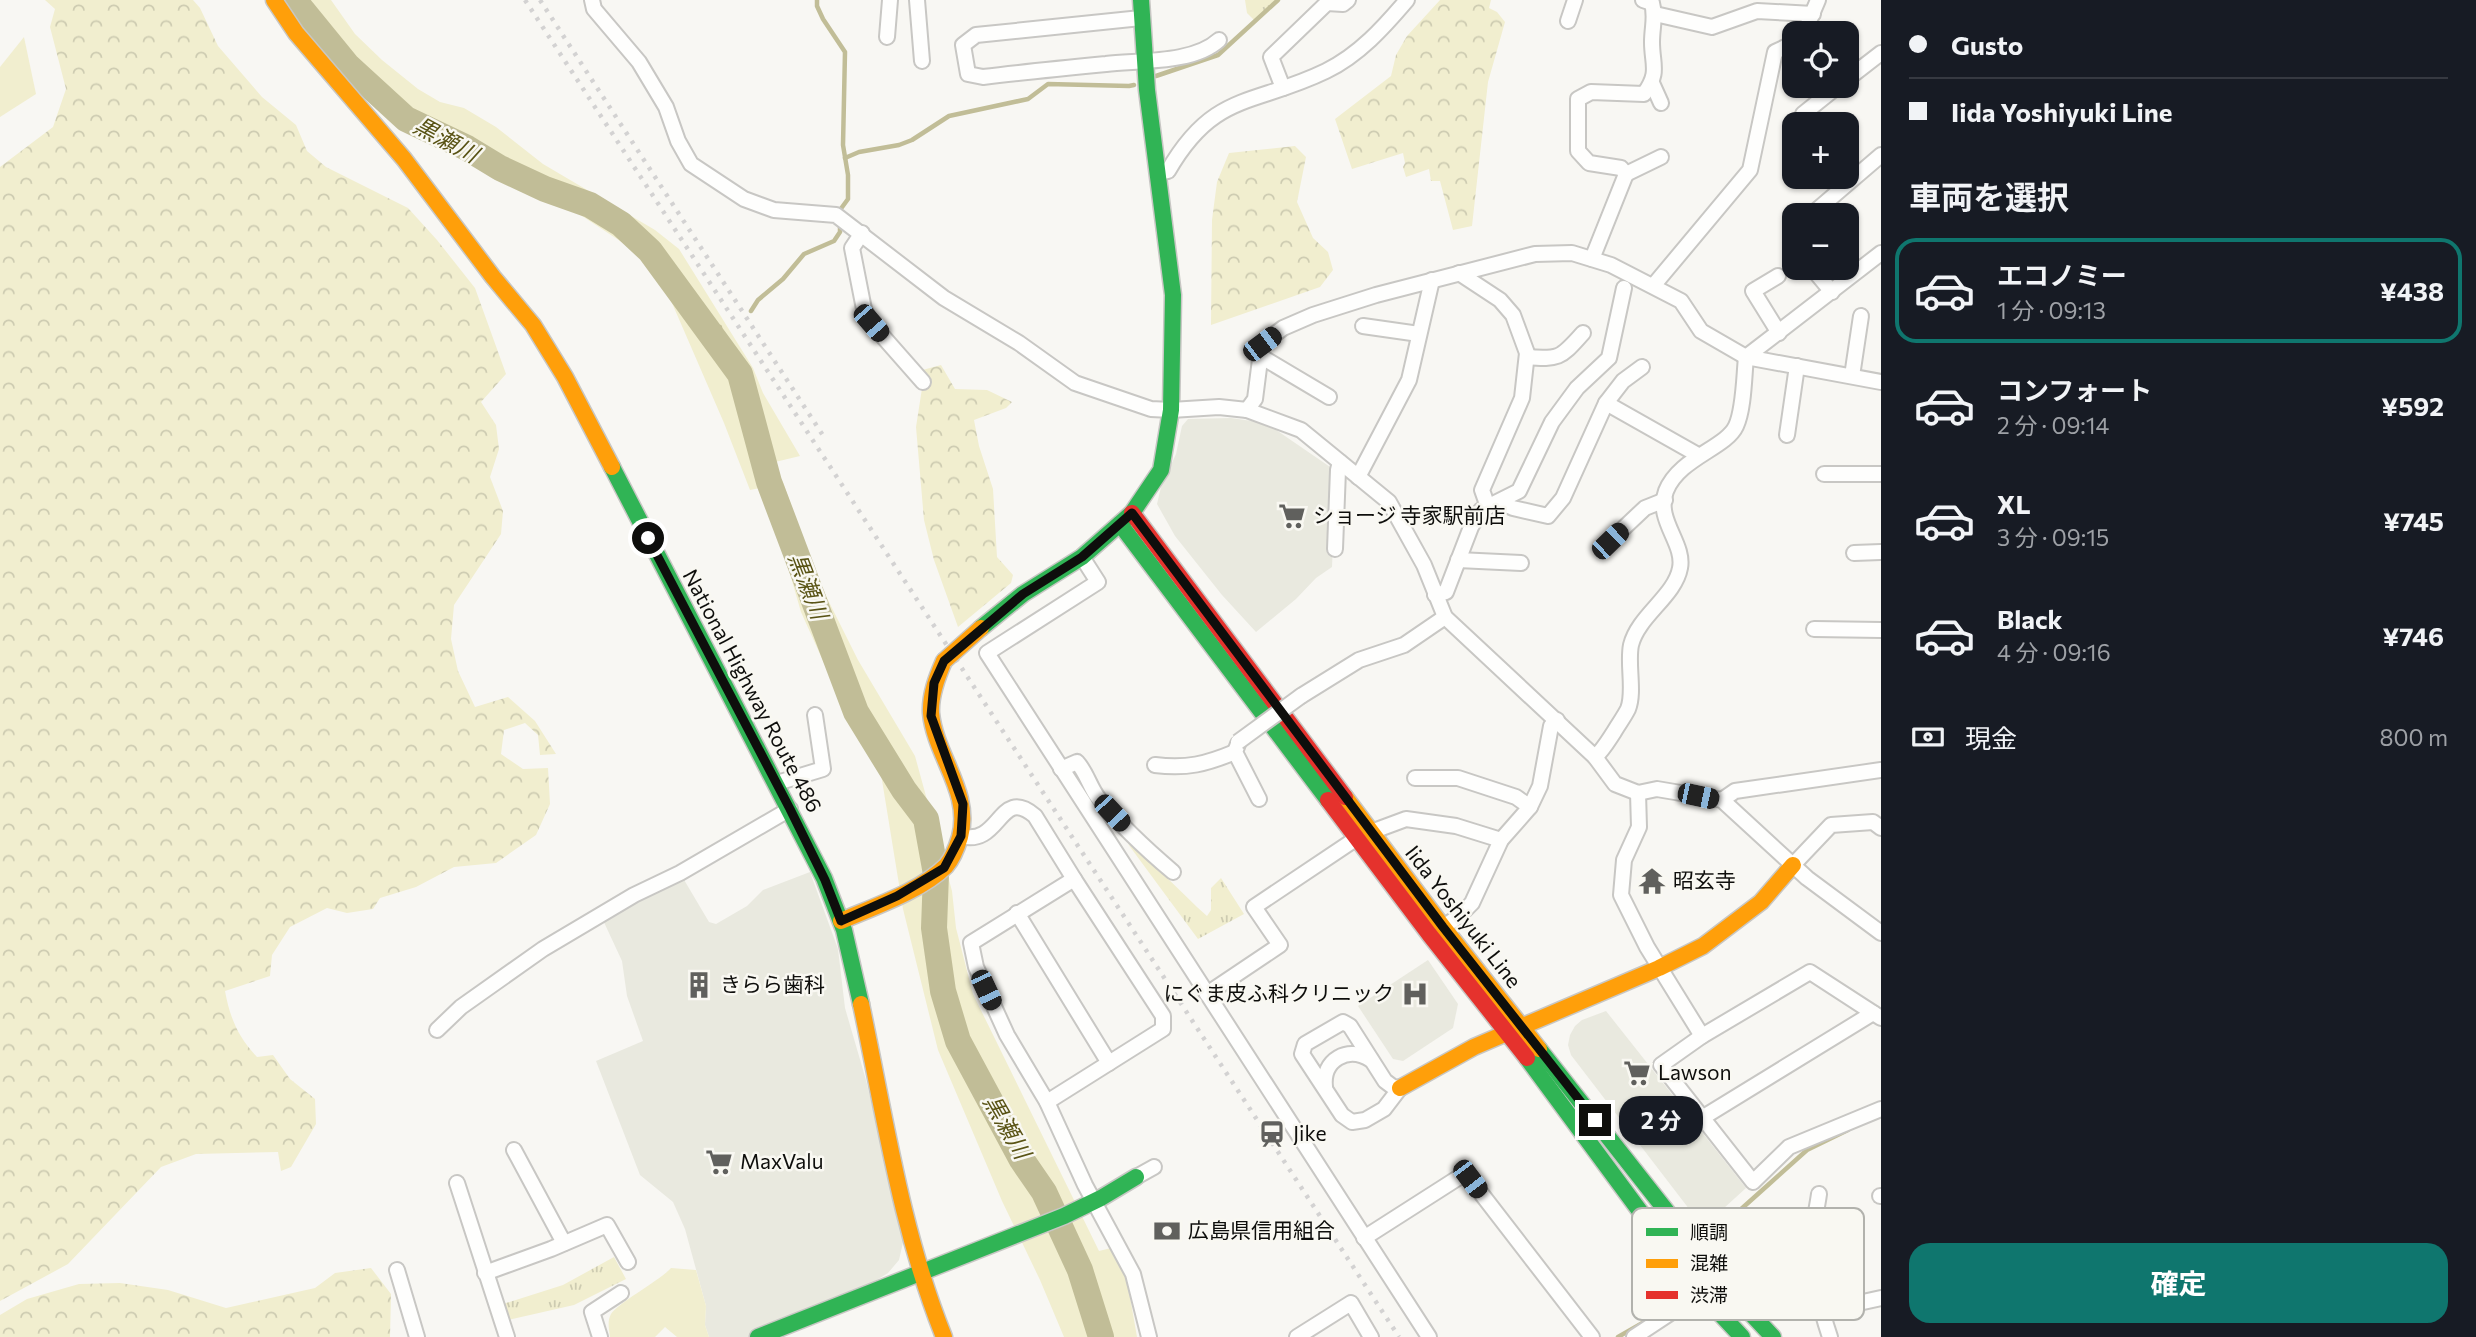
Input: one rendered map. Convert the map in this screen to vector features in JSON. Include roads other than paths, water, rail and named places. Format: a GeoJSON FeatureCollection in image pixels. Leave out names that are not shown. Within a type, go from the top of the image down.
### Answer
{"type":"FeatureCollection","features":[{"type":"Feature","properties":{"kind":"main road","name":"National Highway Route 486"},"geometry":{"type":"LineString","coordinates":[[274,0],[296,33],[404,159],[493,278],[533,325],[565,377],[777,783],[825,880],[841,921],[868,1034],[890,1152],[920,1275],[944,1337]]}},
{"type":"Feature","properties":{"kind":"main road"},"geometry":{"type":"LineString","coordinates":[[841,921],[897,896],[944,868],[961,836],[963,804],[931,716],[934,683],[944,661],[1023,594],[1082,557],[1126,518],[1161,470],[1171,410],[1173,295],[1144,62],[1141,0]]}},
{"type":"Feature","properties":{"kind":"main road","name":"Iida Yoshiyuki Line"},"geometry":{"type":"LineString","coordinates":[[1126,518],[1364,835],[1514,1028],[1661,1208]]}},
{"type":"Feature","properties":{"kind":"main road","name":"Iida Yoshiyuki Line"},"geometry":{"type":"LineString","coordinates":[[1364,835],[1443,927],[1640,1208]]}},
{"type":"Feature","properties":{"kind":"main road"},"geometry":{"type":"LineString","coordinates":[[1400,1088],[1474,1046],[1659,968],[1703,946],[1733,926],[1761,902],[1793,865]]}},
{"type":"Feature","properties":{"kind":"main road"},"geometry":{"type":"LineString","coordinates":[[758,1337],[1037,1227],[1111,1195],[1136,1177]]}},
{"type":"Feature","properties":{"kind":"main road","name":"Iida Yoshiyuki Line"},"geometry":{"type":"LineString","coordinates":[[1726,1320],[1742,1337]]}},
{"type":"Feature","properties":{"kind":"main road","name":"Iida Yoshiyuki Line"},"geometry":{"type":"LineString","coordinates":[[1757,1320],[1773,1337]]}},
{"type":"Feature","properties":{"kind":"street"},"geometry":{"type":"LineString","coordinates":[[592,0],[594,9],[639,62],[666,107],[678,141],[691,164],[744,199],[774,210],[838,216],[944,298],[1019,343],[1075,383],[1151,409],[1219,407],[1247,410],[1301,430],[1389,502],[1424,565],[1446,617],[1595,757],[1615,784],[1638,793],[1657,789],[1722,800],[1793,865],[1881,933]]}},
{"type":"Feature","properties":{"kind":"street"},"geometry":{"type":"LineString","coordinates":[[887,37],[890,0]]}},
{"type":"Feature","properties":{"kind":"street"},"geometry":{"type":"LineString","coordinates":[[916,0],[922,61]]}},
{"type":"Feature","properties":{"kind":"street"},"geometry":{"type":"LineString","coordinates":[[1283,88],[1271,57],[1326,3],[1343,4],[1348,0]]}},
{"type":"Feature","properties":{"kind":"street"},"geometry":{"type":"LineString","coordinates":[[1159,173],[1168,171],[1182,145],[1214,115],[1233,104],[1328,70],[1371,40],[1406,0]]}},
{"type":"Feature","properties":{"kind":"street"},"geometry":{"type":"LineString","coordinates":[[1568,21],[1575,0]]}},
{"type":"Feature","properties":{"kind":"street"},"geometry":{"type":"LineString","coordinates":[[1626,174],[1621,167],[1590,163],[1578,151],[1578,99],[1591,92],[1644,94],[1652,83],[1656,66],[1652,43],[1655,14],[1652,3],[1643,0]]}},
{"type":"Feature","properties":{"kind":"street"},"geometry":{"type":"LineString","coordinates":[[1655,14],[1712,27],[1757,11],[1815,7]]}},
{"type":"Feature","properties":{"kind":"street"},"geometry":{"type":"LineString","coordinates":[[1141,18],[976,35],[963,45],[968,74],[983,77],[1124,62],[1153,62],[1210,48],[1219,40]]}},
{"type":"Feature","properties":{"kind":"street"},"geometry":{"type":"LineString","coordinates":[[1653,286],[1750,170],[1775,52],[1782,49]]}},
{"type":"Feature","properties":{"kind":"street"},"geometry":{"type":"LineString","coordinates":[[1859,70],[1881,52]]}},
{"type":"Feature","properties":{"kind":"street"},"geometry":{"type":"LineString","coordinates":[[1652,83],[1661,103]]}},
{"type":"Feature","properties":{"kind":"street"},"geometry":{"type":"LineString","coordinates":[[1806,112],[1823,98]]}},
{"type":"Feature","properties":{"kind":"street"},"geometry":{"type":"LineString","coordinates":[[1859,169],[1881,155]]}},
{"type":"Feature","properties":{"kind":"street"},"geometry":{"type":"LineString","coordinates":[[1592,259],[1626,174],[1661,158]]}},
{"type":"Feature","properties":{"kind":"street"},"geometry":{"type":"LineString","coordinates":[[1821,203],[1833,189]]}},
{"type":"Feature","properties":{"kind":"street"},"geometry":{"type":"LineString","coordinates":[[862,233],[852,248],[864,309],[871,323],[923,382]]}},
{"type":"Feature","properties":{"kind":"street"},"geometry":{"type":"LineString","coordinates":[[1247,410],[1255,399],[1262,344],[1283,328],[1313,315],[1432,280],[1535,254],[1572,253],[1611,265],[1681,301],[1701,331],[1746,357],[1881,382]]}},
{"type":"Feature","properties":{"kind":"street"},"geometry":{"type":"LineString","coordinates":[[1595,757],[1602,751],[1629,707],[1631,645],[1636,631],[1674,582],[1680,568],[1679,556],[1666,520],[1666,492],[1674,478],[1698,456],[1730,435],[1737,425],[1746,357],[1881,253]]}},
{"type":"Feature","properties":{"kind":"street"},"geometry":{"type":"LineString","coordinates":[[1459,273],[1500,300],[1513,315],[1527,353],[1522,398],[1482,490],[1494,504],[1548,516],[1563,498],[1606,403],[1623,381],[1642,367]]}},
{"type":"Feature","properties":{"kind":"street"},"geometry":{"type":"LineString","coordinates":[[1778,275],[1753,291],[1779,333]]}},
{"type":"Feature","properties":{"kind":"street"},"geometry":{"type":"LineString","coordinates":[[1358,477],[1409,380],[1432,280]]}},
{"type":"Feature","properties":{"kind":"street"},"geometry":{"type":"LineString","coordinates":[[1822,280],[1832,292]]}},
{"type":"Feature","properties":{"kind":"street"},"geometry":{"type":"LineString","coordinates":[[1435,595],[1446,592],[1471,527],[1481,510],[1520,491],[1552,422],[1577,388],[1609,358],[1624,288]]}},
{"type":"Feature","properties":{"kind":"street"},"geometry":{"type":"LineString","coordinates":[[1852,376],[1861,316]]}},
{"type":"Feature","properties":{"kind":"street"},"geometry":{"type":"LineString","coordinates":[[1363,326],[1419,334]]}},
{"type":"Feature","properties":{"kind":"street"},"geometry":{"type":"LineString","coordinates":[[1527,357],[1549,359],[1562,355],[1583,333]]}},
{"type":"Feature","properties":{"kind":"street"},"geometry":{"type":"LineString","coordinates":[[1764,344],[1771,362]]}},
{"type":"Feature","properties":{"kind":"street"},"geometry":{"type":"LineString","coordinates":[[1260,356],[1329,397]]}},
{"type":"Feature","properties":{"kind":"street"},"geometry":{"type":"LineString","coordinates":[[1787,435],[1797,366]]}},
{"type":"Feature","properties":{"kind":"street"},"geometry":{"type":"LineString","coordinates":[[1606,403],[1698,456]]}},
{"type":"Feature","properties":{"kind":"street"},"geometry":{"type":"LineString","coordinates":[[1335,548],[1340,462]]}},
{"type":"Feature","properties":{"kind":"street"},"geometry":{"type":"LineString","coordinates":[[1824,474],[1881,474]]}},
{"type":"Feature","properties":{"kind":"street"},"geometry":{"type":"LineString","coordinates":[[1610,541],[1645,508],[1665,500]]}},
{"type":"Feature","properties":{"kind":"street"},"geometry":{"type":"LineString","coordinates":[[1854,553],[1881,552]]}},
{"type":"Feature","properties":{"kind":"street"},"geometry":{"type":"LineString","coordinates":[[1082,557],[1098,582],[987,653],[1429,1337]]}},
{"type":"Feature","properties":{"kind":"street"},"geometry":{"type":"LineString","coordinates":[[1458,560],[1521,564]]}},
{"type":"Feature","properties":{"kind":"street"},"geometry":{"type":"LineString","coordinates":[[1154,765],[1181,768],[1210,762],[1237,747],[1301,696],[1359,660],[1404,645],[1446,617]]}},
{"type":"Feature","properties":{"kind":"street"},"geometry":{"type":"LineString","coordinates":[[1814,629],[1881,631]]}},
{"type":"Feature","properties":{"kind":"street"},"geometry":{"type":"LineString","coordinates":[[777,783],[823,769],[815,715]]}},
{"type":"Feature","properties":{"kind":"street"},"geometry":{"type":"LineString","coordinates":[[1443,927],[1472,903],[1501,840],[1530,807],[1539,786],[1551,726],[1557,720]]}},
{"type":"Feature","properties":{"kind":"street"},"geometry":{"type":"LineString","coordinates":[[1237,747],[1259,799]]}},
{"type":"Feature","properties":{"kind":"street"},"geometry":{"type":"LineString","coordinates":[[1061,769],[1077,762],[1085,771],[1097,797],[1142,845],[1173,872]]}},
{"type":"Feature","properties":{"kind":"street"},"geometry":{"type":"LineString","coordinates":[[1722,800],[1735,791],[1881,770]]}},
{"type":"Feature","properties":{"kind":"street"},"geometry":{"type":"LineString","coordinates":[[1415,778],[1458,778],[1516,797],[1530,807]]}},
{"type":"Feature","properties":{"kind":"street"},"geometry":{"type":"LineString","coordinates":[[1638,793],[1639,827],[1623,860],[1621,895],[1659,968],[1702,1035]]}},
{"type":"Feature","properties":{"kind":"street"},"geometry":{"type":"LineString","coordinates":[[961,836],[980,837],[987,833],[1003,813],[1013,808],[1025,810],[1035,816],[1163,1016],[1163,1029],[1047,1102]]}},
{"type":"Feature","properties":{"kind":"street"},"geometry":{"type":"LineString","coordinates":[[437,1030],[461,1007],[543,949],[632,896],[680,873],[790,809]]}},
{"type":"Feature","properties":{"kind":"street"},"geometry":{"type":"LineString","coordinates":[[1207,994],[1280,945],[1254,907],[1364,835],[1406,819],[1458,826],[1501,840]]}},
{"type":"Feature","properties":{"kind":"street"},"geometry":{"type":"LineString","coordinates":[[1793,865],[1831,825],[1873,822],[1881,828]]}},
{"type":"Feature","properties":{"kind":"street"},"geometry":{"type":"LineString","coordinates":[[1074,879],[971,943],[976,967],[1007,1035],[1047,1102],[1090,1204],[1133,1273],[1149,1337]]}},
{"type":"Feature","properties":{"kind":"street"},"geometry":{"type":"LineString","coordinates":[[1017,913],[1109,1063]]}},
{"type":"Feature","properties":{"kind":"street"},"geometry":{"type":"LineString","coordinates":[[1702,1118],[1877,1015],[1810,972],[1702,1035],[1661,1065],[1702,1118],[1753,1182],[1789,1147],[1881,1109]]}},
{"type":"Feature","properties":{"kind":"street"},"geometry":{"type":"LineString","coordinates":[[1338,1024],[1348,1024],[1371,1059],[1387,1084],[1400,1088],[1384,1109],[1359,1123],[1346,1120],[1303,1056],[1302,1048],[1338,1024]]}},
{"type":"Feature","properties":{"kind":"street"},"geometry":{"type":"LineString","coordinates":[[1325,1087],[1327,1069],[1341,1056],[1353,1053],[1371,1059]]}},
{"type":"Feature","properties":{"kind":"street"},"geometry":{"type":"LineString","coordinates":[[514,1150],[564,1243]]}},
{"type":"Feature","properties":{"kind":"street"},"geometry":{"type":"LineString","coordinates":[[1136,1177],[1154,1167]]}},
{"type":"Feature","properties":{"kind":"street"},"geometry":{"type":"LineString","coordinates":[[1364,1237],[1461,1176],[1470,1179],[1592,1337]]}},
{"type":"Feature","properties":{"kind":"street"},"geometry":{"type":"LineString","coordinates":[[457,1183],[507,1337]]}},
{"type":"Feature","properties":{"kind":"street"},"geometry":{"type":"LineString","coordinates":[[1817,1208],[1819,1194]]}},
{"type":"Feature","properties":{"kind":"street"},"geometry":{"type":"LineString","coordinates":[[485,1273],[607,1225],[628,1262]]}},
{"type":"Feature","properties":{"kind":"street"},"geometry":{"type":"LineString","coordinates":[[397,1270],[417,1337]]}},
{"type":"Feature","properties":{"kind":"street"},"geometry":{"type":"LineString","coordinates":[[600,1337],[592,1312],[621,1293]]}},
{"type":"Feature","properties":{"kind":"street"},"geometry":{"type":"LineString","coordinates":[[1297,1337],[1351,1303],[1371,1337]]}},
{"type":"Feature","properties":{"kind":"street"},"geometry":{"type":"LineString","coordinates":[[1634,1337],[1660,1320]]}},
{"type":"Feature","properties":{"kind":"street"},"geometry":{"type":"LineString","coordinates":[[1825,1320],[1830,1337]]}},
{"type":"Feature","properties":{"kind":"waterway","name":"黒瀬川"},"geometry":{"type":"LineString","coordinates":[[294,0],[347,65],[406,119],[467,148],[500,168],[545,189],[590,205],[621,224],[650,251],[740,374],[769,482],[856,712],[904,790],[926,819],[936,874],[934,928],[943,991],[958,1041],[1022,1160],[1044,1192],[1080,1270],[1101,1337]]}},
{"type":"Feature","properties":{"kind":"waterway"},"geometry":{"type":"LineString","coordinates":[[751,311],[758,300],[783,279],[804,254],[834,241],[840,232],[840,210],[848,199],[848,175],[843,145],[845,52],[823,19],[817,0]]}},
{"type":"Feature","properties":{"kind":"waterway"},"geometry":{"type":"LineString","coordinates":[[1156,76],[1218,55],[1278,0]]}},
{"type":"Feature","properties":{"kind":"waterway"},"geometry":{"type":"LineString","coordinates":[[845,158],[859,152],[912,140],[949,116],[1028,99],[1048,84],[1134,85]]}},
{"type":"Feature","properties":{"kind":"waterway"},"geometry":{"type":"LineString","coordinates":[[711,332],[720,327]]}},
{"type":"Feature","properties":{"kind":"waterway"},"geometry":{"type":"LineString","coordinates":[[1742,1208],[1807,1150],[1848,1130]]}},
{"type":"Feature","properties":{"kind":"waterway"},"geometry":{"type":"LineString","coordinates":[[1618,1337],[1646,1321]]}},
{"type":"Feature","properties":{"kind":"railway"},"geometry":{"type":"LineString","coordinates":[[525,0],[1399,1337]]}},
{"type":"Feature","properties":{"kind":"railway"},"geometry":{"type":"LineString","coordinates":[[540,0],[824,437]]}},
{"type":"Feature","properties":{"kind":"place","name":"ショージ 寺家駅前店"},"geometry":{"type":"Point","coordinates":[1292,516]}},
{"type":"Feature","properties":{"kind":"place","name":"昭玄寺"},"geometry":{"type":"Point","coordinates":[1652,881]}},
{"type":"Feature","properties":{"kind":"place","name":"きらら歯科"},"geometry":{"type":"Point","coordinates":[699,985]}},
{"type":"Feature","properties":{"kind":"place","name":"にぐま皮ふ科クリニック"},"geometry":{"type":"Point","coordinates":[1415,994]}},
{"type":"Feature","properties":{"kind":"place","name":"Lawson"},"geometry":{"type":"Point","coordinates":[1637,1073]}},
{"type":"Feature","properties":{"kind":"place","name":"Jike"},"geometry":{"type":"Point","coordinates":[1272,1134]}},
{"type":"Feature","properties":{"kind":"place","name":"MaxValu"},"geometry":{"type":"Point","coordinates":[719,1162]}},
{"type":"Feature","properties":{"kind":"place","name":"広島県信用組合"},"geometry":{"type":"Point","coordinates":[1167,1231]}}]}
